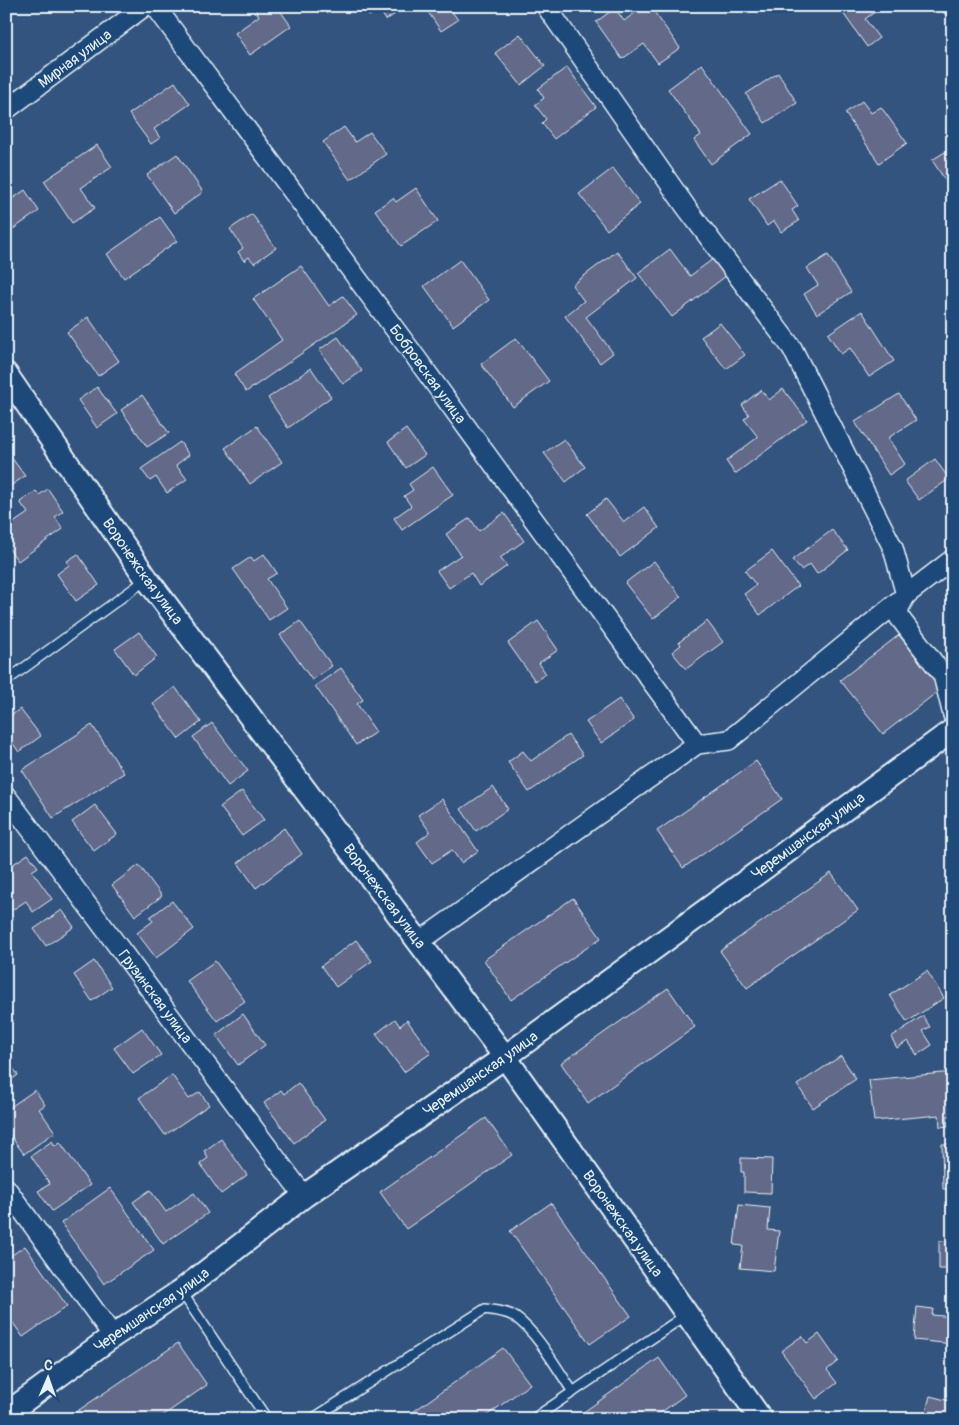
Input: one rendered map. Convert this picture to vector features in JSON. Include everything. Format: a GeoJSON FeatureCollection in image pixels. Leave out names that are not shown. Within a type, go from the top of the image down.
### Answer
{"type":"FeatureCollection","features":[{"type":"Feature","properties":{"kind":"street","name":"Мирная улица"},"geometry":{"type":"LineString","coordinates":[[6,110],[145,6]]}},
{"type":"Feature","properties":{"kind":"street","name":"Бобровская улица"},"geometry":{"type":"LineString","coordinates":[[155,6],[414,355],[697,744]]}},
{"type":"Feature","properties":{"kind":"street"},"geometry":{"type":"LineString","coordinates":[[546,6],[686,207],[792,348],[893,548],[906,595],[899,608],[899,617],[943,675],[953,715]]}},
{"type":"Feature","properties":{"kind":"street","name":"Воронежская улица"},"geometry":{"type":"LineString","coordinates":[[6,374],[147,579],[505,1058],[761,1419]]}},
{"type":"Feature","properties":{"kind":"street"},"geometry":{"type":"LineString","coordinates":[[419,942],[697,744],[729,740],[906,595],[953,559]]}},
{"type":"Feature","properties":{"kind":"street","name":"Черемшанская улица"},"geometry":{"type":"LineString","coordinates":[[14,1414],[113,1336],[181,1291],[304,1196],[505,1058],[953,730]]}},
{"type":"Feature","properties":{"kind":"street","name":"Грузинская улица"},"geometry":{"type":"LineString","coordinates":[[6,796],[304,1196]]}},
{"type":"Feature","properties":{"kind":"street"},"geometry":{"type":"LineString","coordinates":[[6,1188],[113,1336]]}},
{"type":"Feature","properties":{"kind":"lane"},"geometry":{"type":"LineString","coordinates":[[6,681],[147,579]]}},
{"type":"Feature","properties":{"kind":"lane"},"geometry":{"type":"LineString","coordinates":[[181,1291],[267,1419]]}},
{"type":"Feature","properties":{"kind":"lane"},"geometry":{"type":"LineString","coordinates":[[312,1419],[485,1309],[505,1312],[515,1316],[534,1336],[573,1392]]}},
{"type":"Feature","properties":{"kind":"lane"},"geometry":{"type":"LineString","coordinates":[[533,1419],[687,1314]]}},
{"type":"Feature","properties":{"kind":"building"},"geometry":{"type":"Polygon","coordinates":[[[248,6],[277,6],[291,26],[250,55],[235,33],[259,16],[254,7],[251,10],[248,6]]]}},
{"type":"Feature","properties":{"kind":"building"},"geometry":{"type":"Polygon","coordinates":[[[363,6],[390,6],[395,14],[386,20],[379,9],[369,16],[363,6]]]}},
{"type":"Feature","properties":{"kind":"building"},"geometry":{"type":"Polygon","coordinates":[[[424,6],[448,6],[458,20],[441,31],[424,6]]]}},
{"type":"Feature","properties":{"kind":"building"},"geometry":{"type":"Polygon","coordinates":[[[644,6],[650,6],[680,48],[658,63],[644,44],[622,59],[596,22],[615,8],[624,21],[644,6]]]}},
{"type":"Feature","properties":{"kind":"building"},"geometry":{"type":"Polygon","coordinates":[[[838,6],[883,6],[865,19],[879,38],[867,47],[838,6]]]}},
{"type":"Feature","properties":{"kind":"building"},"geometry":{"type":"Polygon","coordinates":[[[520,34],[545,66],[521,85],[495,53],[520,34]]]}},
{"type":"Feature","properties":{"kind":"building"},"geometry":{"type":"Polygon","coordinates":[[[702,64],[752,134],[711,164],[694,140],[701,135],[668,89],[702,64]]]}},
{"type":"Feature","properties":{"kind":"building"},"geometry":{"type":"Polygon","coordinates":[[[567,67],[596,107],[554,139],[542,123],[546,119],[535,105],[544,98],[538,89],[567,67]]]}},
{"type":"Feature","properties":{"kind":"building"},"geometry":{"type":"Polygon","coordinates":[[[778,73],[797,103],[765,123],[746,94],[778,73]]]}},
{"type":"Feature","properties":{"kind":"building"},"geometry":{"type":"Polygon","coordinates":[[[175,82],[190,104],[154,129],[160,138],[151,144],[129,114],[175,82]]]}},
{"type":"Feature","properties":{"kind":"building"},"geometry":{"type":"Polygon","coordinates":[[[862,101],[871,113],[881,107],[907,143],[879,163],[845,113],[862,101]]]}},
{"type":"Feature","properties":{"kind":"building"},"geometry":{"type":"Polygon","coordinates":[[[344,127],[355,142],[370,132],[386,154],[350,180],[323,142],[344,127]]]}},
{"type":"Feature","properties":{"kind":"building"},"geometry":{"type":"Polygon","coordinates":[[[97,145],[112,167],[81,188],[95,208],[72,223],[44,181],[97,145]]]}},
{"type":"Feature","properties":{"kind":"building"},"geometry":{"type":"Polygon","coordinates":[[[953,147],[953,192],[932,160],[953,147]]]}},
{"type":"Feature","properties":{"kind":"building"},"geometry":{"type":"Polygon","coordinates":[[[177,154],[203,192],[174,213],[147,175],[177,154]]]}},
{"type":"Feature","properties":{"kind":"building"},"geometry":{"type":"Polygon","coordinates":[[[613,168],[640,204],[607,230],[579,194],[613,168]]]}},
{"type":"Feature","properties":{"kind":"building"},"geometry":{"type":"Polygon","coordinates":[[[780,179],[798,206],[792,210],[799,221],[781,232],[774,221],[767,226],[749,199],[780,179]]]}},
{"type":"Feature","properties":{"kind":"building"},"geometry":{"type":"Polygon","coordinates":[[[416,188],[438,221],[401,246],[375,210],[393,198],[396,202],[416,188]]]}},
{"type":"Feature","properties":{"kind":"building"},"geometry":{"type":"Polygon","coordinates":[[[25,190],[39,211],[6,234],[6,203],[25,190]]]}},
{"type":"Feature","properties":{"kind":"building"},"geometry":{"type":"Polygon","coordinates":[[[252,214],[276,248],[254,263],[249,257],[244,261],[238,252],[243,248],[230,229],[252,214]]]}},
{"type":"Feature","properties":{"kind":"building"},"geometry":{"type":"Polygon","coordinates":[[[160,217],[177,241],[124,278],[107,254],[160,217]]]}},
{"type":"Feature","properties":{"kind":"building"},"geometry":{"type":"Polygon","coordinates":[[[670,249],[690,276],[713,259],[726,276],[672,317],[638,273],[670,249]]]}},
{"type":"Feature","properties":{"kind":"building"},"geometry":{"type":"Polygon","coordinates":[[[617,251],[637,278],[586,317],[613,353],[600,363],[565,316],[584,301],[572,285],[617,251]]]}},
{"type":"Feature","properties":{"kind":"building"},"geometry":{"type":"Polygon","coordinates":[[[828,255],[851,292],[817,314],[804,294],[818,285],[807,268],[828,255]]]}},
{"type":"Feature","properties":{"kind":"building"},"geometry":{"type":"Polygon","coordinates":[[[460,260],[489,300],[453,326],[424,286],[460,260]]]}},
{"type":"Feature","properties":{"kind":"building"},"geometry":{"type":"Polygon","coordinates":[[[301,266],[329,306],[343,296],[357,315],[246,392],[234,374],[282,340],[253,299],[301,266]]]}},
{"type":"Feature","properties":{"kind":"building"},"geometry":{"type":"Polygon","coordinates":[[[862,311],[894,361],[869,377],[850,348],[841,354],[828,334],[862,311]]]}},
{"type":"Feature","properties":{"kind":"building"},"geometry":{"type":"Polygon","coordinates":[[[88,317],[119,361],[98,376],[67,332],[88,317]]]}},
{"type":"Feature","properties":{"kind":"building"},"geometry":{"type":"Polygon","coordinates":[[[720,323],[745,355],[726,369],[701,337],[720,323]]]}},
{"type":"Feature","properties":{"kind":"building"},"geometry":{"type":"Polygon","coordinates":[[[338,337],[362,371],[343,384],[319,350],[338,337]]]}},
{"type":"Feature","properties":{"kind":"building"},"geometry":{"type":"Polygon","coordinates":[[[516,338],[549,381],[513,407],[481,364],[516,338]]]}},
{"type":"Feature","properties":{"kind":"building"},"geometry":{"type":"Polygon","coordinates":[[[311,368],[331,397],[288,428],[268,398],[311,368]]]}},
{"type":"Feature","properties":{"kind":"building"},"geometry":{"type":"Polygon","coordinates":[[[97,387],[117,414],[97,428],[78,400],[97,387]]]}},
{"type":"Feature","properties":{"kind":"building"},"geometry":{"type":"Polygon","coordinates":[[[783,389],[807,420],[735,474],[726,461],[758,437],[744,419],[749,415],[742,405],[761,390],[769,400],[783,389]]]}},
{"type":"Feature","properties":{"kind":"building"},"geometry":{"type":"Polygon","coordinates":[[[899,394],[916,420],[888,438],[905,464],[889,475],[855,422],[899,394]]]}},
{"type":"Feature","properties":{"kind":"building"},"geometry":{"type":"Polygon","coordinates":[[[142,395],[169,433],[147,447],[121,410],[142,395]]]}},
{"type":"Feature","properties":{"kind":"building"},"geometry":{"type":"Polygon","coordinates":[[[257,426],[282,462],[250,484],[225,448],[257,426]]]}},
{"type":"Feature","properties":{"kind":"building"},"geometry":{"type":"Polygon","coordinates":[[[406,429],[425,455],[406,468],[388,442],[406,429]]]}},
{"type":"Feature","properties":{"kind":"building"},"geometry":{"type":"Polygon","coordinates":[[[564,439],[585,467],[566,482],[544,453],[564,439]]]}},
{"type":"Feature","properties":{"kind":"building"},"geometry":{"type":"Polygon","coordinates":[[[180,442],[189,455],[176,465],[187,479],[167,493],[156,477],[150,481],[141,469],[180,442]]]}},
{"type":"Feature","properties":{"kind":"building"},"geometry":{"type":"Polygon","coordinates":[[[6,450],[25,476],[6,489],[6,450]]]}},
{"type":"Feature","properties":{"kind":"building"},"geometry":{"type":"Polygon","coordinates":[[[935,459],[949,479],[919,500],[905,481],[935,459]]]}},
{"type":"Feature","properties":{"kind":"building"},"geometry":{"type":"Polygon","coordinates":[[[433,467],[453,495],[402,530],[394,518],[411,506],[404,496],[413,490],[409,484],[433,467]]]}},
{"type":"Feature","properties":{"kind":"building"},"geometry":{"type":"Polygon","coordinates":[[[48,489],[63,511],[55,517],[63,529],[18,561],[6,545],[6,528],[28,513],[20,502],[36,491],[39,495],[48,489]]]}},
{"type":"Feature","properties":{"kind":"building"},"geometry":{"type":"Polygon","coordinates":[[[606,499],[624,522],[644,507],[659,528],[620,557],[587,514],[606,499]]]}},
{"type":"Feature","properties":{"kind":"building"},"geometry":{"type":"Polygon","coordinates":[[[504,513],[524,541],[500,558],[507,566],[479,586],[471,573],[449,588],[437,571],[461,555],[446,534],[470,518],[479,531],[504,513]]]}},
{"type":"Feature","properties":{"kind":"building"},"geometry":{"type":"Polygon","coordinates":[[[832,530],[848,550],[817,574],[810,564],[801,570],[792,560],[832,530]]]}},
{"type":"Feature","properties":{"kind":"building"},"geometry":{"type":"Polygon","coordinates":[[[772,551],[798,586],[760,615],[744,594],[756,585],[745,571],[772,551]]]}},
{"type":"Feature","properties":{"kind":"building"},"geometry":{"type":"Polygon","coordinates":[[[78,554],[99,585],[76,601],[57,574],[69,565],[67,561],[78,554]]]}},
{"type":"Feature","properties":{"kind":"building"},"geometry":{"type":"Polygon","coordinates":[[[264,554],[277,573],[267,579],[287,608],[269,620],[233,569],[251,557],[254,561],[264,554]]]}},
{"type":"Feature","properties":{"kind":"building"},"geometry":{"type":"Polygon","coordinates":[[[654,561],[681,597],[653,619],[625,583],[654,561]]]}},
{"type":"Feature","properties":{"kind":"building"},"geometry":{"type":"Polygon","coordinates":[[[300,621],[332,666],[312,680],[280,635],[300,621]]]}},
{"type":"Feature","properties":{"kind":"building"},"geometry":{"type":"Polygon","coordinates":[[[538,621],[558,650],[539,663],[546,674],[535,681],[508,643],[538,621]]]}},
{"type":"Feature","properties":{"kind":"building"},"geometry":{"type":"Polygon","coordinates":[[[707,621],[723,642],[686,669],[672,652],[681,645],[679,642],[707,621]]]}},
{"type":"Feature","properties":{"kind":"building"},"geometry":{"type":"Polygon","coordinates":[[[139,632],[157,657],[134,675],[115,649],[139,632]]]}},
{"type":"Feature","properties":{"kind":"building"},"geometry":{"type":"Polygon","coordinates":[[[899,635],[941,689],[883,734],[840,680],[899,635]]]}},
{"type":"Feature","properties":{"kind":"building"},"geometry":{"type":"Polygon","coordinates":[[[341,668],[363,700],[357,704],[376,732],[356,745],[315,686],[341,668]]]}},
{"type":"Feature","properties":{"kind":"building"},"geometry":{"type":"Polygon","coordinates":[[[175,687],[201,722],[179,739],[153,704],[175,687]]]}},
{"type":"Feature","properties":{"kind":"building"},"geometry":{"type":"Polygon","coordinates":[[[619,699],[634,720],[601,743],[586,722],[619,699]]]}},
{"type":"Feature","properties":{"kind":"building"},"geometry":{"type":"Polygon","coordinates":[[[20,709],[41,736],[19,752],[6,734],[6,719],[20,709]]]}},
{"type":"Feature","properties":{"kind":"building"},"geometry":{"type":"Polygon","coordinates":[[[212,723],[248,771],[228,786],[193,737],[212,723]]]}},
{"type":"Feature","properties":{"kind":"building"},"geometry":{"type":"Polygon","coordinates":[[[92,725],[124,773],[53,818],[22,770],[92,725]]]}},
{"type":"Feature","properties":{"kind":"building"},"geometry":{"type":"Polygon","coordinates":[[[568,735],[583,755],[529,792],[508,762],[523,751],[531,761],[568,735]]]}},
{"type":"Feature","properties":{"kind":"building"},"geometry":{"type":"Polygon","coordinates":[[[756,761],[782,799],[683,868],[657,831],[756,761]]]}},
{"type":"Feature","properties":{"kind":"building"},"geometry":{"type":"Polygon","coordinates":[[[493,787],[508,809],[476,831],[461,809],[493,787]]]}},
{"type":"Feature","properties":{"kind":"building"},"geometry":{"type":"Polygon","coordinates":[[[242,791],[264,820],[242,836],[220,807],[242,791]]]}},
{"type":"Feature","properties":{"kind":"building"},"geometry":{"type":"Polygon","coordinates":[[[442,799],[478,851],[461,863],[452,850],[432,863],[417,842],[430,832],[418,815],[442,799]]]}},
{"type":"Feature","properties":{"kind":"building"},"geometry":{"type":"Polygon","coordinates":[[[95,805],[117,834],[94,851],[72,822],[95,805]]]}},
{"type":"Feature","properties":{"kind":"building"},"geometry":{"type":"Polygon","coordinates":[[[284,828],[302,854],[256,888],[238,863],[284,828]]]}},
{"type":"Feature","properties":{"kind":"building"},"geometry":{"type":"Polygon","coordinates":[[[28,854],[38,867],[32,871],[52,899],[33,912],[26,901],[12,910],[6,901],[6,869],[28,854]]]}},
{"type":"Feature","properties":{"kind":"building"},"geometry":{"type":"Polygon","coordinates":[[[139,865],[162,896],[135,916],[112,885],[139,865]]]}},
{"type":"Feature","properties":{"kind":"building"},"geometry":{"type":"Polygon","coordinates":[[[831,873],[858,910],[747,988],[720,951],[831,873]]]}},
{"type":"Feature","properties":{"kind":"building"},"geometry":{"type":"Polygon","coordinates":[[[573,898],[601,938],[511,1000],[484,960],[573,898]]]}},
{"type":"Feature","properties":{"kind":"building"},"geometry":{"type":"Polygon","coordinates":[[[172,901],[194,929],[156,958],[137,933],[153,921],[150,917],[172,901]]]}},
{"type":"Feature","properties":{"kind":"building"},"geometry":{"type":"Polygon","coordinates":[[[62,910],[74,927],[46,946],[34,929],[62,910]]]}},
{"type":"Feature","properties":{"kind":"building"},"geometry":{"type":"Polygon","coordinates":[[[356,940],[372,961],[336,987],[321,966],[356,940]]]}},
{"type":"Feature","properties":{"kind":"building"},"geometry":{"type":"Polygon","coordinates":[[[94,961],[112,987],[92,1001],[74,975],[94,961]]]}},
{"type":"Feature","properties":{"kind":"building"},"geometry":{"type":"Polygon","coordinates":[[[215,961],[245,1001],[217,1021],[187,981],[215,961]]]}},
{"type":"Feature","properties":{"kind":"building"},"geometry":{"type":"Polygon","coordinates":[[[927,971],[944,998],[907,1022],[890,995],[927,971]]]}},
{"type":"Feature","properties":{"kind":"building"},"geometry":{"type":"Polygon","coordinates":[[[668,988],[695,1027],[588,1103],[561,1063],[668,988]]]}},
{"type":"Feature","properties":{"kind":"building"},"geometry":{"type":"Polygon","coordinates":[[[243,1014],[265,1045],[238,1065],[216,1035],[243,1014]]]}},
{"type":"Feature","properties":{"kind":"building"},"geometry":{"type":"Polygon","coordinates":[[[923,1016],[930,1027],[923,1031],[932,1045],[917,1055],[908,1041],[897,1048],[891,1037],[923,1016]]]}},
{"type":"Feature","properties":{"kind":"building"},"geometry":{"type":"Polygon","coordinates":[[[395,1019],[400,1026],[407,1020],[431,1053],[404,1072],[376,1034],[395,1019]]]}},
{"type":"Feature","properties":{"kind":"building"},"geometry":{"type":"Polygon","coordinates":[[[142,1028],[161,1055],[133,1074],[114,1048],[142,1028]]]}},
{"type":"Feature","properties":{"kind":"building"},"geometry":{"type":"Polygon","coordinates":[[[841,1056],[856,1079],[813,1108],[797,1085],[841,1056]]]}},
{"type":"Feature","properties":{"kind":"building"},"geometry":{"type":"Polygon","coordinates":[[[6,1058],[18,1075],[6,1084],[6,1058]]]}},
{"type":"Feature","properties":{"kind":"building"},"geometry":{"type":"Polygon","coordinates":[[[953,1072],[953,1116],[947,1116],[948,1126],[940,1127],[939,1115],[874,1121],[869,1080],[953,1072]]]}},
{"type":"Feature","properties":{"kind":"building"},"geometry":{"type":"Polygon","coordinates":[[[172,1075],[189,1099],[200,1092],[209,1105],[165,1135],[139,1098],[172,1075]]]}},
{"type":"Feature","properties":{"kind":"building"},"geometry":{"type":"Polygon","coordinates":[[[298,1083],[325,1120],[294,1143],[264,1103],[281,1090],[284,1094],[298,1083]]]}},
{"type":"Feature","properties":{"kind":"building"},"geometry":{"type":"Polygon","coordinates":[[[35,1090],[45,1105],[39,1109],[55,1132],[24,1154],[6,1130],[6,1110],[35,1090]]]}},
{"type":"Feature","properties":{"kind":"building"},"geometry":{"type":"Polygon","coordinates":[[[486,1118],[512,1155],[406,1229],[380,1192],[486,1118]]]}},
{"type":"Feature","properties":{"kind":"building"},"geometry":{"type":"Polygon","coordinates":[[[221,1139],[247,1175],[221,1194],[200,1164],[208,1158],[204,1151],[221,1139]]]}},
{"type":"Feature","properties":{"kind":"building"},"geometry":{"type":"Polygon","coordinates":[[[52,1141],[55,1146],[60,1142],[90,1185],[52,1211],[38,1191],[50,1184],[31,1156],[52,1141]]]}},
{"type":"Feature","properties":{"kind":"building"},"geometry":{"type":"Polygon","coordinates":[[[942,1144],[953,1144],[953,1189],[943,1189],[942,1144]]]}},
{"type":"Feature","properties":{"kind":"building"},"geometry":{"type":"Polygon","coordinates":[[[741,1158],[772,1159],[771,1193],[744,1192],[744,1172],[741,1172],[741,1158]]]}},
{"type":"Feature","properties":{"kind":"building"},"geometry":{"type":"Polygon","coordinates":[[[110,1188],[154,1250],[104,1284],[61,1223],[110,1188]]]}},
{"type":"Feature","properties":{"kind":"building"},"geometry":{"type":"Polygon","coordinates":[[[150,1190],[166,1212],[194,1193],[208,1213],[163,1244],[133,1202],[150,1190]]]}},
{"type":"Feature","properties":{"kind":"building"},"geometry":{"type":"Polygon","coordinates":[[[551,1203],[631,1316],[590,1344],[510,1231],[551,1203]]]}},
{"type":"Feature","properties":{"kind":"building"},"geometry":{"type":"Polygon","coordinates":[[[739,1205],[770,1208],[768,1230],[779,1231],[774,1271],[740,1268],[743,1246],[734,1245],[739,1205]]]}},
{"type":"Feature","properties":{"kind":"building"},"geometry":{"type":"Polygon","coordinates":[[[953,1240],[953,1269],[939,1269],[939,1241],[953,1240]]]}},
{"type":"Feature","properties":{"kind":"building"},"geometry":{"type":"Polygon","coordinates":[[[25,1246],[67,1306],[23,1337],[6,1313],[6,1259],[25,1246]]]}},
{"type":"Feature","properties":{"kind":"building"},"geometry":{"type":"Polygon","coordinates":[[[917,1307],[933,1309],[932,1315],[953,1317],[953,1344],[914,1340],[917,1307]]]}},
{"type":"Feature","properties":{"kind":"building"},"geometry":{"type":"Polygon","coordinates":[[[819,1334],[838,1361],[827,1370],[837,1383],[816,1399],[781,1351],[802,1336],[807,1343],[819,1334]]]}},
{"type":"Feature","properties":{"kind":"building"},"geometry":{"type":"Polygon","coordinates":[[[178,1343],[207,1385],[158,1419],[76,1419],[73,1414],[178,1343]]]}},
{"type":"Feature","properties":{"kind":"building"},"geometry":{"type":"Polygon","coordinates":[[[503,1348],[530,1384],[482,1419],[403,1419],[503,1348]]]}},
{"type":"Feature","properties":{"kind":"building"},"geometry":{"type":"Polygon","coordinates":[[[659,1358],[685,1395],[652,1419],[574,1419],[659,1358]]]}},
{"type":"Feature","properties":{"kind":"building"},"geometry":{"type":"Polygon","coordinates":[[[930,1396],[953,1402],[953,1419],[924,1419],[930,1396]]]}}]}
